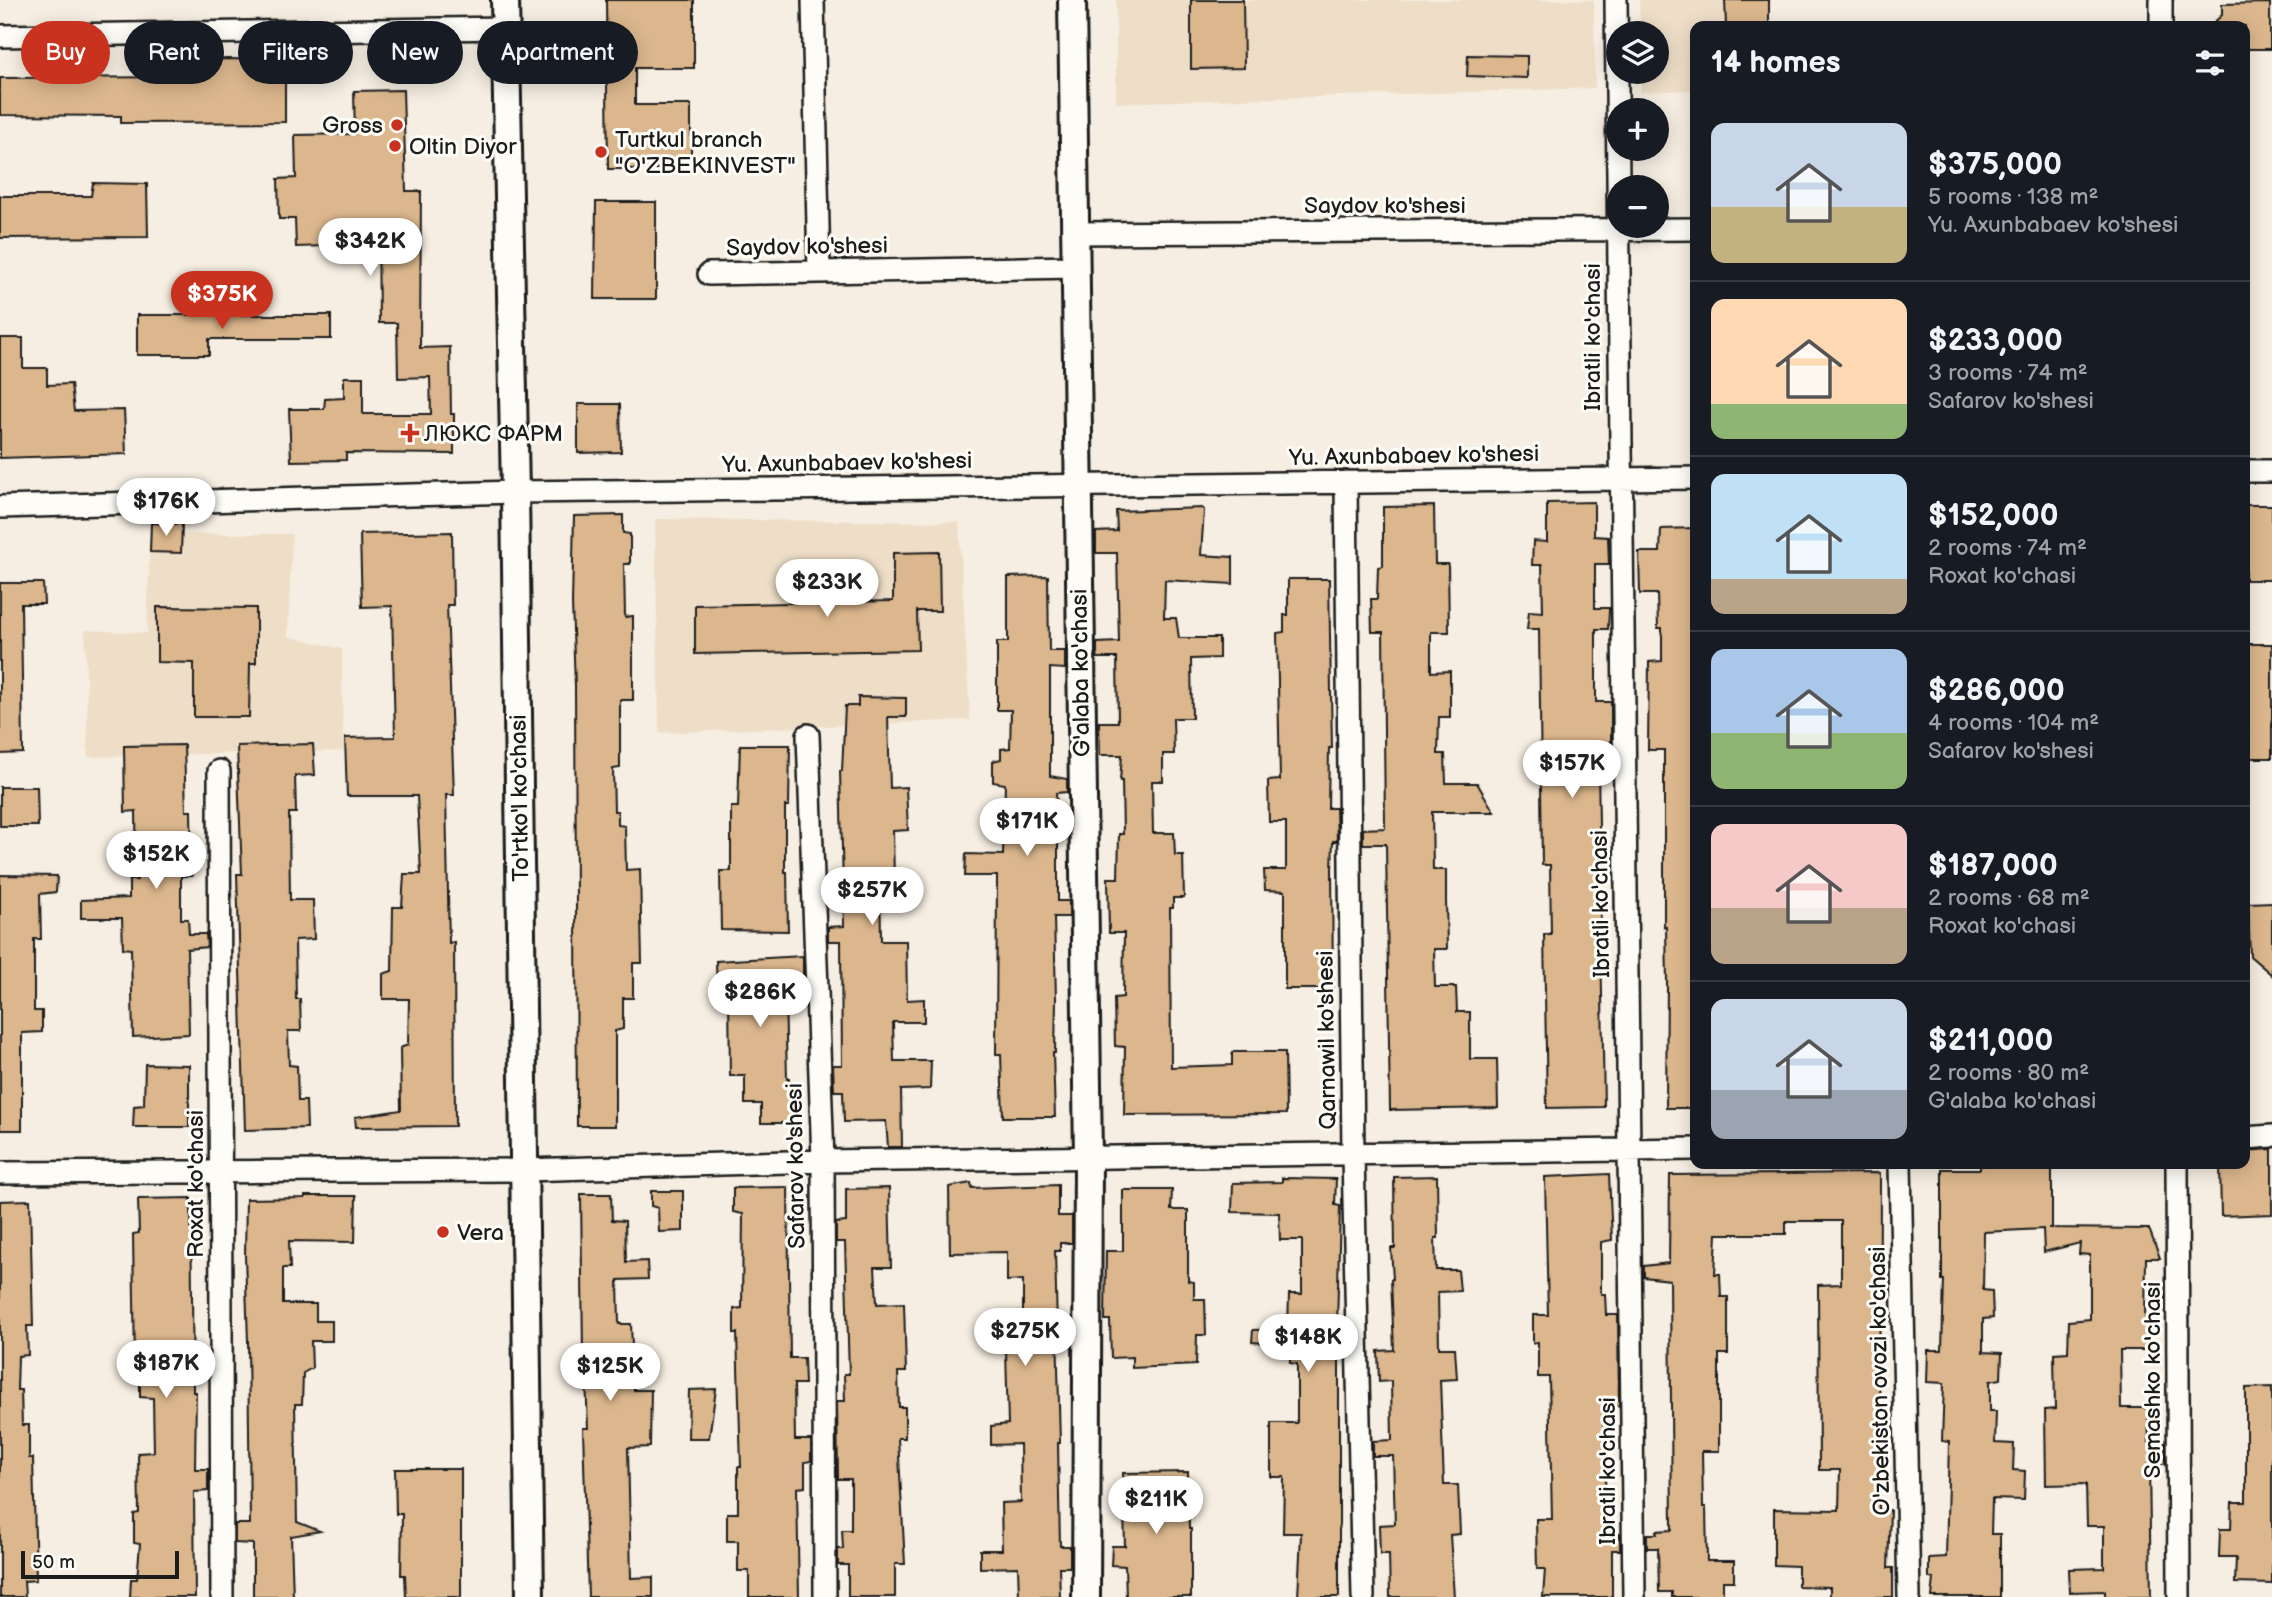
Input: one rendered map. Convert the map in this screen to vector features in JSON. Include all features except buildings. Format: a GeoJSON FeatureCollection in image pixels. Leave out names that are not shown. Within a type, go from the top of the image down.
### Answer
{"type":"FeatureCollection","features":[{"type":"Feature","properties":{"kind":"street","name":"To'rtko'l ko'chasi"},"geometry":{"type":"LineString","coordinates":[[505,0],[505,21]]}},
{"type":"Feature","properties":{"kind":"street"},"geometry":{"type":"LineString","coordinates":[[813,0],[819,272]]}},
{"type":"Feature","properties":{"kind":"street","name":"G'alaba ko'chasi"},"geometry":{"type":"LineString","coordinates":[[1072,0],[1088,1158],[1086,1597]]}},
{"type":"Feature","properties":{"kind":"street","name":"Ibratli ko'chasi"},"geometry":{"type":"LineString","coordinates":[[1616,0],[1618,175]]}},
{"type":"Feature","properties":{"kind":"street"},"geometry":{"type":"LineString","coordinates":[[2161,0],[2161,21]]}},
{"type":"Feature","properties":{"kind":"street"},"geometry":{"type":"LineString","coordinates":[[0,36],[477,28]]}},
{"type":"Feature","properties":{"kind":"street","name":"To'rtko'l ko'chasi"},"geometry":{"type":"LineString","coordinates":[[506,84],[515,492],[530,1597]]}},
{"type":"Feature","properties":{"kind":"street","name":"Saydov ko'shesi"},"geometry":{"type":"LineString","coordinates":[[1669,229],[1690,229]]}},
{"type":"Feature","properties":{"kind":"street","name":"Saydov ko'shesi"},"geometry":{"type":"LineString","coordinates":[[1074,233],[1606,230]]}},
{"type":"Feature","properties":{"kind":"street","name":"Ibratli ko'chasi"},"geometry":{"type":"LineString","coordinates":[[1618,238],[1634,1597]]}},
{"type":"Feature","properties":{"kind":"street","name":"Saydov ko'shesi"},"geometry":{"type":"LineString","coordinates":[[709,274],[1075,267]]}},
{"type":"Feature","properties":{"kind":"street"},"geometry":{"type":"LineString","coordinates":[[2250,471],[2272,471]]}},
{"type":"Feature","properties":{"kind":"street","name":"Yu. Axunbabaev ko'shesi"},"geometry":{"type":"LineString","coordinates":[[0,507],[515,492],[1690,478]]}},
{"type":"Feature","properties":{"kind":"street","name":"Qarnawil ko'shesi"},"geometry":{"type":"LineString","coordinates":[[1346,482],[1353,1154],[1363,1597]]}},
{"type":"Feature","properties":{"kind":"street","name":"Safarov ko'shesi"},"geometry":{"type":"LineString","coordinates":[[808,735],[823,1161],[825,1597]]}},
{"type":"Feature","properties":{"kind":"street","name":"Roxat ko'chasi"},"geometry":{"type":"LineString","coordinates":[[219,771],[222,1597]]}},
{"type":"Feature","properties":{"kind":"street"},"geometry":{"type":"LineString","coordinates":[[2250,1138],[2272,1136]]}},
{"type":"Feature","properties":{"kind":"street"},"geometry":{"type":"LineString","coordinates":[[0,1173],[524,1170],[823,1161],[1690,1149]]}},
{"type":"Feature","properties":{"kind":"street","name":"O'zbekiston ovozi ko'chasi"},"geometry":{"type":"LineString","coordinates":[[1900,1169],[1909,1597]]}},
{"type":"Feature","properties":{"kind":"street","name":"Semashko ko'chasi"},"geometry":{"type":"LineString","coordinates":[[2177,1169],[2179,1597]]}},
{"type":"Feature","properties":{"kind":"shaded area"},"geometry":{"type":"Polygon","coordinates":[[[1116,0],[1594,0],[1595,88],[1116,103],[1116,0]]]}},
{"type":"Feature","properties":{"kind":"shaded area"},"geometry":{"type":"Polygon","coordinates":[[[1639,0],[1725,0],[1726,21],[1690,21],[1690,90],[1641,92],[1641,84],[1669,84],[1669,21],[1640,21],[1639,0]]]}},
{"type":"Feature","properties":{"kind":"shaded area"},"geometry":{"type":"Polygon","coordinates":[[[655,519],[959,522],[970,720],[659,733],[655,519]]]}},
{"type":"Feature","properties":{"kind":"shaded area"},"geometry":{"type":"Polygon","coordinates":[[[150,534],[292,534],[288,636],[342,649],[343,751],[88,757],[85,630],[147,633],[150,534]]]}},
{"type":"Feature","properties":{"kind":"place","name":"Gross"},"geometry":{"type":"Point","coordinates":[397,125]}},
{"type":"Feature","properties":{"kind":"place","name":"Oltin Diyor"},"geometry":{"type":"Point","coordinates":[395,146]}},
{"type":"Feature","properties":{"kind":"place","name":"Turtkul branch \"O'ZBEKINVEST\""},"geometry":{"type":"Point","coordinates":[601,152]}},
{"type":"Feature","properties":{"kind":"place","name":"ЛЮКС ФАРМ"},"geometry":{"type":"Point","coordinates":[410,433]}},
{"type":"Feature","properties":{"kind":"place","name":"Vera"},"geometry":{"type":"Point","coordinates":[443,1232]}}]}
